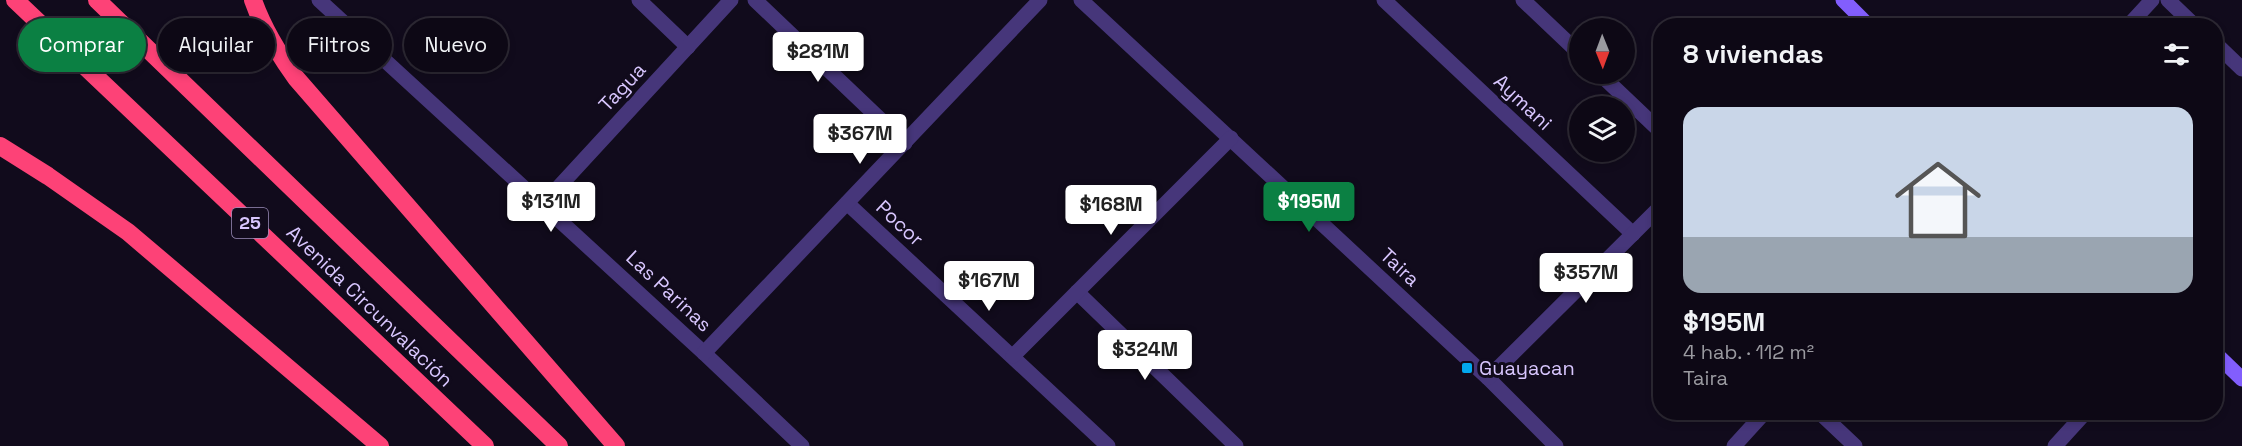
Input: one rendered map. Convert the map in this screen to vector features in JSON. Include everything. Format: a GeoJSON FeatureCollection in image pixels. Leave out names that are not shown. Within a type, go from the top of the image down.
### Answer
{"type":"FeatureCollection","features":[{"type":"Feature","properties":{"kind":"highway","name":"Avenida Circunvalación"},"geometry":{"type":"LineString","coordinates":[[15,0],[484,446]]}},
{"type":"Feature","properties":{"kind":"highway","name":"Avenida Circunvalación"},"geometry":{"type":"LineString","coordinates":[[97,0],[559,446]]}},
{"type":"Feature","properties":{"kind":"highway"},"geometry":{"type":"LineString","coordinates":[[253,0],[261,24],[274,48],[296,78],[616,446]]}},
{"type":"Feature","properties":{"kind":"highway"},"geometry":{"type":"LineString","coordinates":[[0,146],[128,231],[380,446]]}},
{"type":"Feature","properties":{"kind":"street","name":"Las Parinas"},"geometry":{"type":"LineString","coordinates":[[319,0],[543,204],[802,446]]}},
{"type":"Feature","properties":{"kind":"street"},"geometry":{"type":"LineString","coordinates":[[639,0],[688,47]]}},
{"type":"Feature","properties":{"kind":"street","name":"Tagua"},"geometry":{"type":"LineString","coordinates":[[543,204],[731,0]]}},
{"type":"Feature","properties":{"kind":"street"},"geometry":{"type":"LineString","coordinates":[[754,0],[905,143]]}},
{"type":"Feature","properties":{"kind":"street"},"geometry":{"type":"LineString","coordinates":[[704,353],[1040,0]]}},
{"type":"Feature","properties":{"kind":"street","name":"Taira"},"geometry":{"type":"LineString","coordinates":[[1081,0],[1488,378],[1556,446]]}},
{"type":"Feature","properties":{"kind":"street","name":"Aymani"},"geometry":{"type":"LineString","coordinates":[[1384,0],[1633,234]]}},
{"type":"Feature","properties":{"kind":"street"},"geometry":{"type":"LineString","coordinates":[[1523,0],[1569,44]]}},
{"type":"Feature","properties":{"kind":"street"},"geometry":{"type":"LineString","coordinates":[[1843,0],[1861,18]]}},
{"type":"Feature","properties":{"kind":"street"},"geometry":{"type":"LineString","coordinates":[[2135,18],[2152,0]]}},
{"type":"Feature","properties":{"kind":"street"},"geometry":{"type":"LineString","coordinates":[[2168,0],[2187,18]]}},
{"type":"Feature","properties":{"kind":"street"},"geometry":{"type":"LineString","coordinates":[[2223,51],[2242,69]]}},
{"type":"Feature","properties":{"kind":"street"},"geometry":{"type":"LineString","coordinates":[[1611,84],[1653,124]]}},
{"type":"Feature","properties":{"kind":"street"},"geometry":{"type":"LineString","coordinates":[[1013,356],[1231,138]]}},
{"type":"Feature","properties":{"kind":"street","name":"Pocor"},"geometry":{"type":"LineString","coordinates":[[847,203],[1108,446]]}},
{"type":"Feature","properties":{"kind":"street"},"geometry":{"type":"LineString","coordinates":[[1488,378],[1653,214]]}},
{"type":"Feature","properties":{"kind":"street"},"geometry":{"type":"LineString","coordinates":[[1077,292],[1236,446]]}},
{"type":"Feature","properties":{"kind":"street"},"geometry":{"type":"LineString","coordinates":[[2223,361],[2242,379]]}},
{"type":"Feature","properties":{"kind":"street"},"geometry":{"type":"LineString","coordinates":[[1734,446],[1758,420]]}},
{"type":"Feature","properties":{"kind":"street"},"geometry":{"type":"LineString","coordinates":[[1827,420],[1855,446]]}},
{"type":"Feature","properties":{"kind":"street"},"geometry":{"type":"LineString","coordinates":[[2055,446],[2079,420]]}},
{"type":"Feature","properties":{"kind":"place","name":"Guayacan"},"geometry":{"type":"Point","coordinates":[1467,368]}}]}
